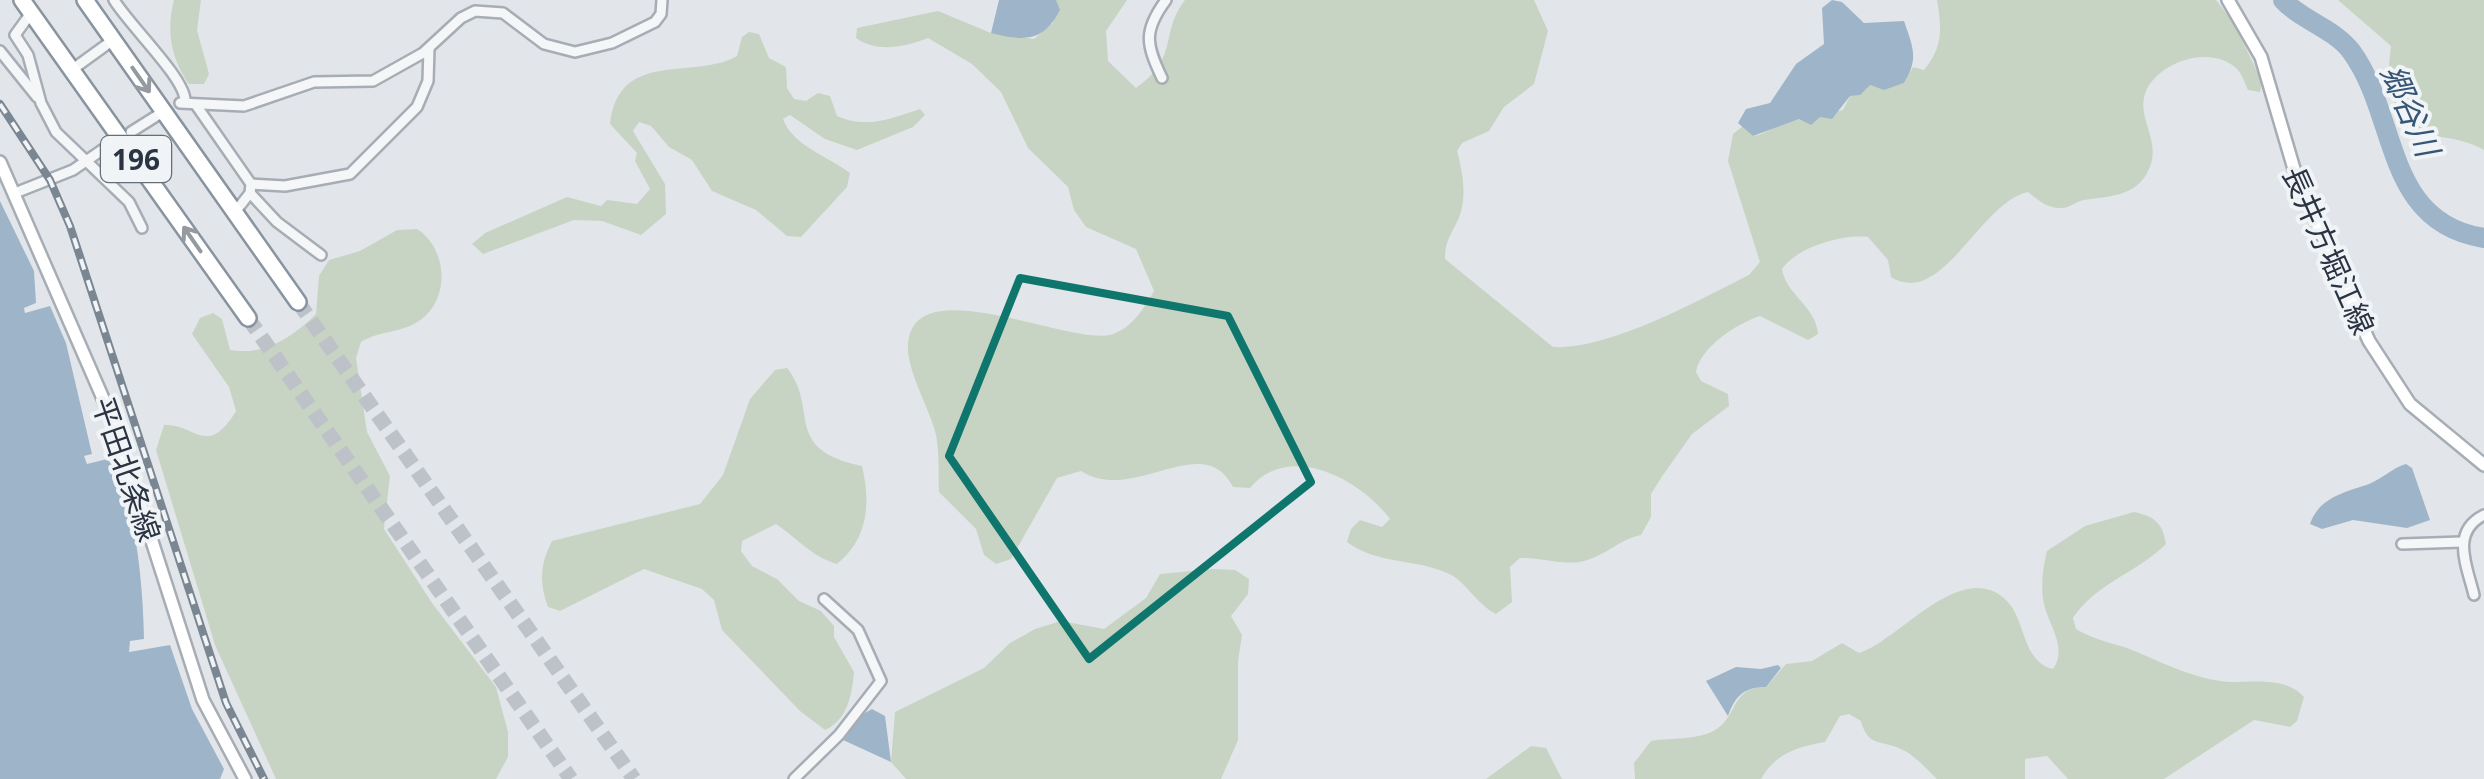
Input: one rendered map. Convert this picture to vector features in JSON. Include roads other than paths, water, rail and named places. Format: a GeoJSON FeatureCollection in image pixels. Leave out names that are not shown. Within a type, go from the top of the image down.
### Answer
{"type":"FeatureCollection","features":[{"type":"Feature","properties":{"kind":"highway","name":"196"},"geometry":{"type":"LineString","coordinates":[[85,0],[298,302]]}},
{"type":"Feature","properties":{"kind":"highway","name":"196"},"geometry":{"type":"LineString","coordinates":[[27,6],[248,318]]}},
{"type":"Feature","properties":{"kind":"main road","name":"長井方堀江線"},"geometry":{"type":"LineString","coordinates":[[2228,0],[2261,56],[2297,179],[2369,341],[2410,404],[2484,466]]}},
{"type":"Feature","properties":{"kind":"main road","name":"平田北条線"},"geometry":{"type":"LineString","coordinates":[[0,162],[115,426],[203,700],[244,779]]}},
{"type":"Feature","properties":{"kind":"street"},"geometry":{"type":"LineString","coordinates":[[114,0],[133,30],[180,81],[183,102],[244,106],[314,82],[373,81],[430,48],[461,18],[488,10],[502,13],[544,44],[575,52],[654,22],[662,14],[662,0]]}},
{"type":"Feature","properties":{"kind":"street"},"geometry":{"type":"LineString","coordinates":[[1162,78],[1146,41],[1151,20],[1166,0]]}},
{"type":"Feature","properties":{"kind":"street"},"geometry":{"type":"LineString","coordinates":[[27,6],[16,36],[33,66],[41,103]]}},
{"type":"Feature","properties":{"kind":"street"},"geometry":{"type":"LineString","coordinates":[[72,69],[113,40]]}},
{"type":"Feature","properties":{"kind":"street"},"geometry":{"type":"LineString","coordinates":[[251,188],[350,174],[417,106],[428,81],[430,48]]}},
{"type":"Feature","properties":{"kind":"street"},"geometry":{"type":"LineString","coordinates":[[0,51],[41,103],[56,132],[129,202],[142,228]]}},
{"type":"Feature","properties":{"kind":"street"},"geometry":{"type":"LineString","coordinates":[[196,105],[277,222],[321,255]]}},
{"type":"Feature","properties":{"kind":"street"},"geometry":{"type":"LineString","coordinates":[[130,132],[158,115]]}},
{"type":"Feature","properties":{"kind":"street"},"geometry":{"type":"LineString","coordinates":[[15,193],[102,150]]}},
{"type":"Feature","properties":{"kind":"street"},"geometry":{"type":"LineString","coordinates":[[234,212],[251,188]]}},
{"type":"Feature","properties":{"kind":"street"},"geometry":{"type":"LineString","coordinates":[[2474,594],[2462,542],[2467,529],[2484,515]]}},
{"type":"Feature","properties":{"kind":"street"},"geometry":{"type":"LineString","coordinates":[[2402,544],[2462,542]]}},
{"type":"Feature","properties":{"kind":"street"},"geometry":{"type":"LineString","coordinates":[[794,779],[839,735],[880,681],[858,630],[824,599]]}},
{"type":"Feature","properties":{"kind":"water"},"geometry":{"type":"Polygon","coordinates":[[[999,0],[1056,0],[1060,10],[1039,34],[1013,37],[991,33],[999,0]]]}},
{"type":"Feature","properties":{"kind":"water"},"geometry":{"type":"Polygon","coordinates":[[[1832,0],[1842,2],[1864,23],[1904,21],[1913,53],[1912,67],[1904,83],[1884,90],[1870,85],[1860,95],[1850,96],[1832,119],[1820,117],[1811,125],[1799,119],[1753,136],[1738,123],[1746,109],[1770,103],[1796,64],[1824,44],[1822,8],[1832,0]]]}},
{"type":"Feature","properties":{"kind":"water"},"geometry":{"type":"Polygon","coordinates":[[[0,201],[34,271],[36,303],[24,308],[25,313],[50,306],[66,343],[92,454],[84,456],[87,464],[115,457],[122,479],[137,546],[144,639],[130,641],[129,652],[170,645],[192,709],[224,769],[220,779],[0,779],[0,201]]]}},
{"type":"Feature","properties":{"kind":"water"},"geometry":{"type":"Polygon","coordinates":[[[2406,464],[2412,468],[2430,520],[2407,528],[2353,520],[2322,529],[2310,524],[2327,502],[2406,464]]]}},
{"type":"Feature","properties":{"kind":"water"},"geometry":{"type":"Polygon","coordinates":[[[1778,665],[1781,668],[1766,687],[1741,694],[1728,716],[1706,681],[1736,667],[1761,669],[1778,665]]]}},
{"type":"Feature","properties":{"kind":"water"},"geometry":{"type":"Polygon","coordinates":[[[872,709],[885,716],[891,762],[843,740],[854,719],[872,709]]]}},
{"type":"Feature","properties":{"kind":"waterway","name":"郷谷川"},"geometry":{"type":"LineString","coordinates":[[2283,0],[2351,51],[2378,105],[2410,189],[2427,211],[2451,228],[2484,238]]}},
{"type":"Feature","properties":{"kind":"tunnel"},"geometry":{"type":"LineString","coordinates":[[298,302],[634,779]]}},
{"type":"Feature","properties":{"kind":"tunnel"},"geometry":{"type":"LineString","coordinates":[[248,318],[571,779]]}},
{"type":"Feature","properties":{"kind":"railway"},"geometry":{"type":"LineString","coordinates":[[0,104],[50,180],[70,226],[226,703],[264,779]]}}]}
